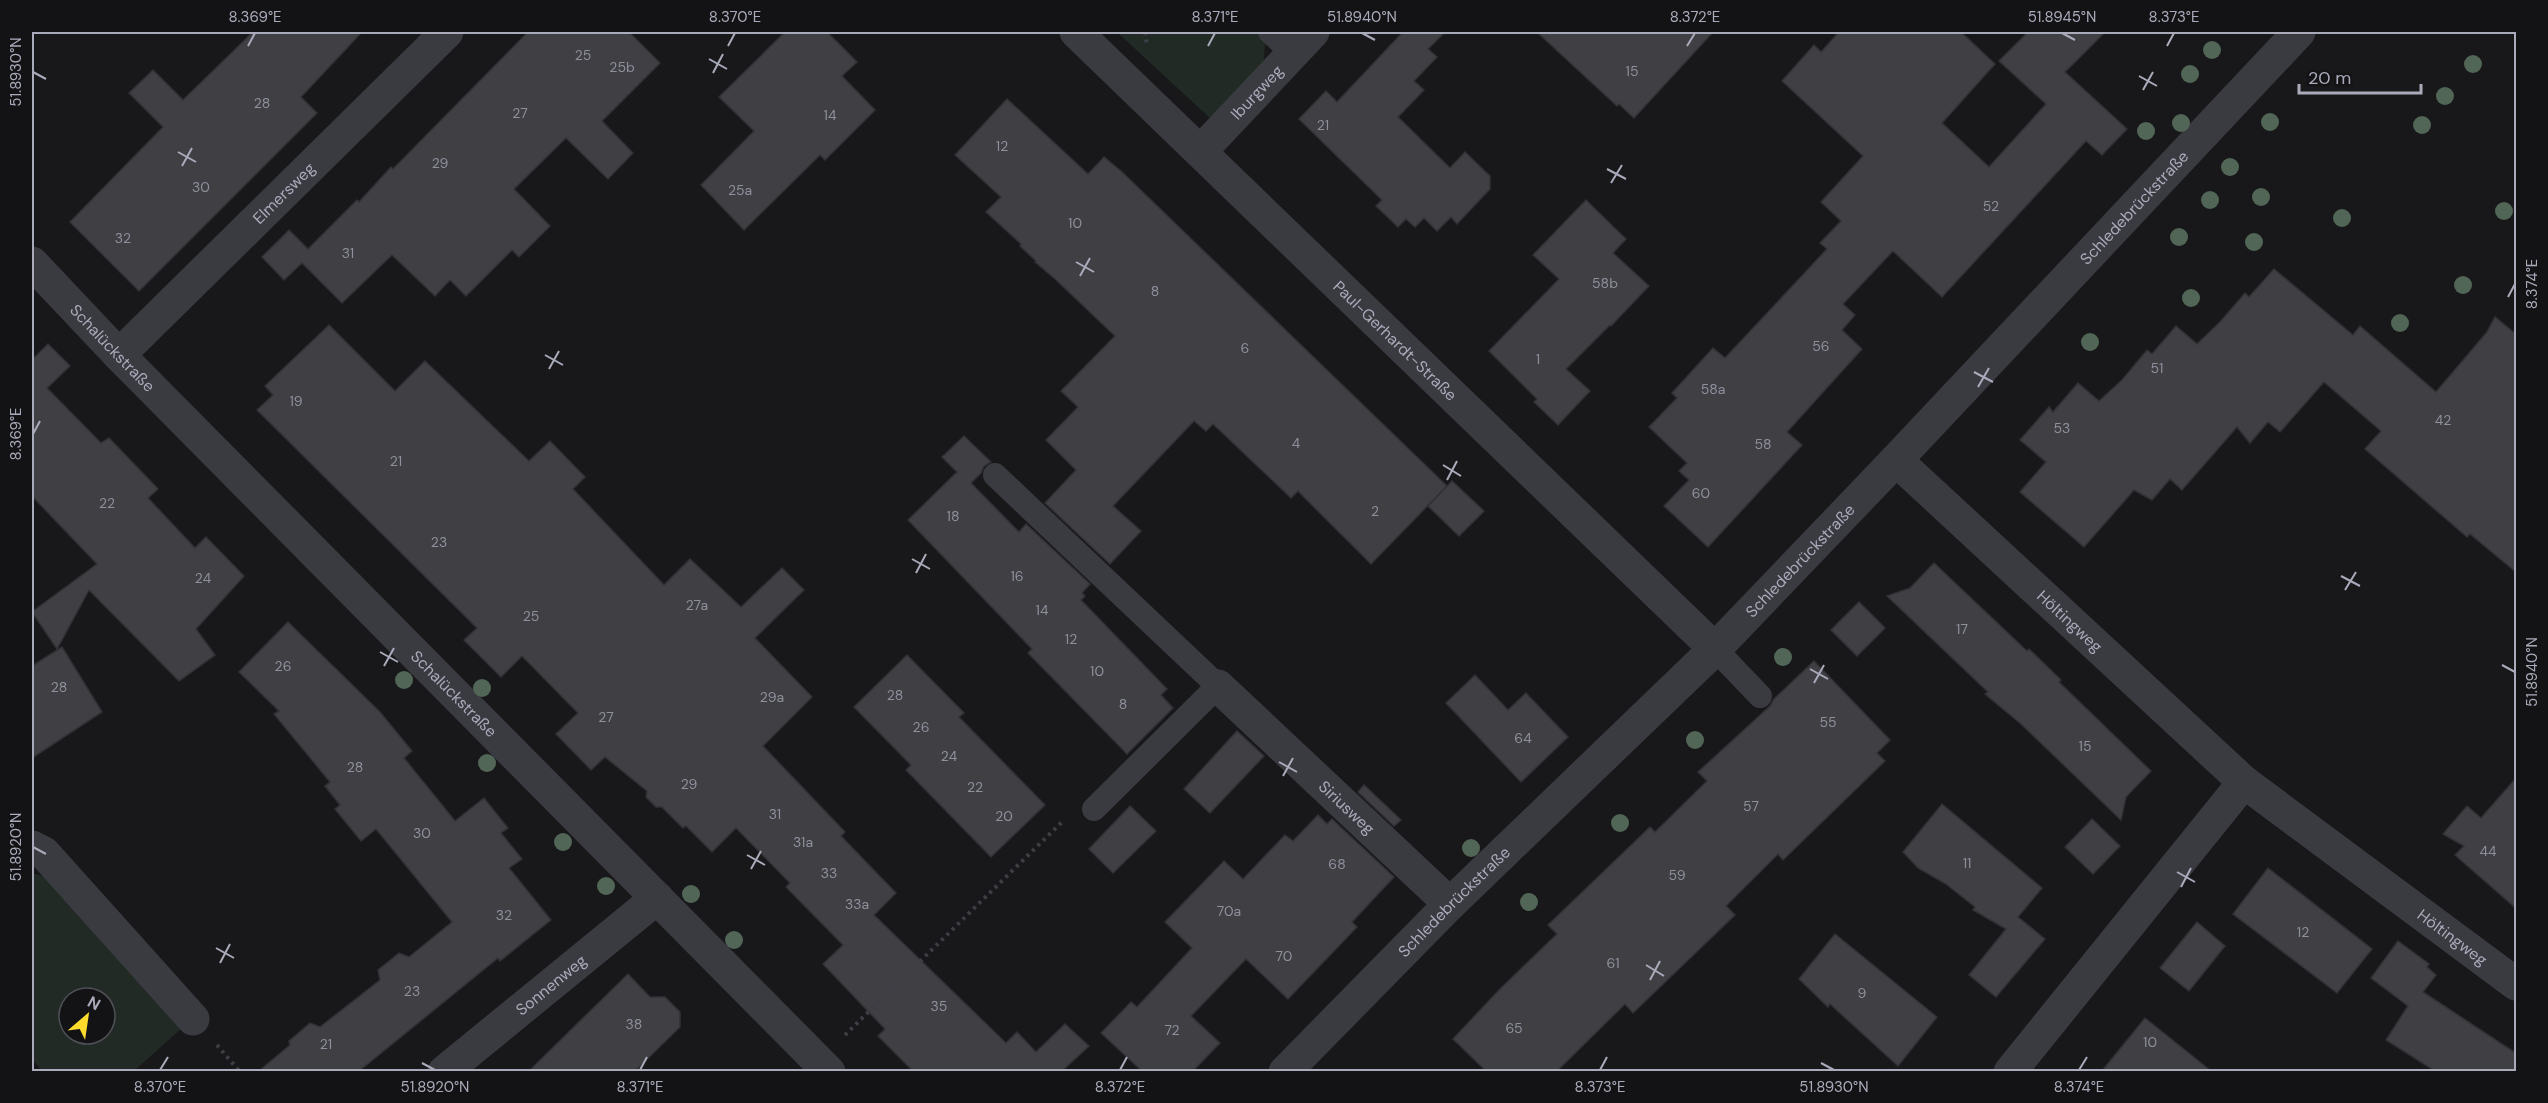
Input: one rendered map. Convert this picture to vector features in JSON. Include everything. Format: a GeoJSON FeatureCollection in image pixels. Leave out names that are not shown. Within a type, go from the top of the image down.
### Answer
{"type":"FeatureCollection","features":[{"type":"Feature","properties":{"kind":"street","name":"Elmersweg"},"geometry":{"type":"LineString","coordinates":[[119,355],[447,32]]}},
{"type":"Feature","properties":{"kind":"street","name":"Paul-Gerhardt-Straße"},"geometry":{"type":"LineString","coordinates":[[1076,32],[1715,649]]}},
{"type":"Feature","properties":{"kind":"street","name":"Schledebrückstraße"},"geometry":{"type":"LineString","coordinates":[[1285,1071],[1450,904],[1715,649],[2299,32]]}},
{"type":"Feature","properties":{"kind":"street","name":"Iburgweg"},"geometry":{"type":"LineString","coordinates":[[1201,151],[1292,39]]}},
{"type":"Feature","properties":{"kind":"street","name":"Schalückstraße"},"geometry":{"type":"LineString","coordinates":[[32,263],[119,355],[824,1066]]}},
{"type":"Feature","properties":{"kind":"street","name":"Höltingweg"},"geometry":{"type":"LineString","coordinates":[[1896,460],[2244,782],[2517,984]]}},
{"type":"Feature","properties":{"kind":"street","name":"Siriusweg"},"geometry":{"type":"LineString","coordinates":[[1218,686],[1450,904]]}},
{"type":"Feature","properties":{"kind":"street"},"geometry":{"type":"LineString","coordinates":[[2010,1071],[2244,782]]}},
{"type":"Feature","properties":{"kind":"street"},"geometry":{"type":"LineString","coordinates":[[32,847],[44,853],[193,1019]]}},
{"type":"Feature","properties":{"kind":"street","name":"Sonnenweg"},"geometry":{"type":"LineString","coordinates":[[444,1071],[657,898]]}},
{"type":"Feature","properties":{"kind":"lane"},"geometry":{"type":"LineString","coordinates":[[995,475],[1218,686],[1094,809]]}},
{"type":"Feature","properties":{"kind":"lane"},"geometry":{"type":"LineString","coordinates":[[1715,649],[1760,696]]}},
{"type":"Feature","properties":{"kind":"path"},"geometry":{"type":"LineString","coordinates":[[824,1066],[1061,821],[1094,809]]}},
{"type":"Feature","properties":{"kind":"shaded area"},"geometry":{"type":"Polygon","coordinates":[[[1117,32],[1256,32],[1265,40],[1264,63],[1212,120],[1117,32]]]}},
{"type":"Feature","properties":{"kind":"shaded area"},"geometry":{"type":"Polygon","coordinates":[[[32,873],[44,876],[183,1027],[134,1071],[42,1071],[32,1059],[32,873]]]}},
{"type":"Feature","properties":{"kind":"building"},"geometry":{"type":"Polygon","coordinates":[[[253,32],[362,32],[301,97],[317,113],[139,291],[70,222],[163,127],[129,93],[153,70],[183,100],[253,32]]]}},
{"type":"Feature","properties":{"kind":"building"},"geometry":{"type":"Polygon","coordinates":[[[528,32],[629,32],[660,63],[602,121],[633,153],[608,179],[566,138],[514,189],[550,226],[519,257],[512,250],[466,296],[450,280],[435,296],[392,255],[342,303],[302,263],[284,280],[262,257],[289,230],[308,249],[357,200],[359,202],[391,167],[393,169],[528,32]]]}},
{"type":"Feature","properties":{"kind":"building"},"geometry":{"type":"Polygon","coordinates":[[[785,32],[827,32],[857,62],[842,76],[875,110],[825,160],[820,155],[744,230],[701,185],[754,131],[719,97],[785,32]]]}},
{"type":"Feature","properties":{"kind":"building"},"geometry":{"type":"Polygon","coordinates":[[[1403,32],[1445,32],[1428,49],[1437,57],[1414,81],[1424,90],[1398,117],[1450,168],[1465,152],[1490,176],[1490,189],[1457,224],[1451,217],[1437,231],[1424,218],[1415,227],[1406,219],[1398,227],[1376,206],[1382,200],[1299,119],[1326,91],[1337,102],[1403,32]]]}},
{"type":"Feature","properties":{"kind":"building"},"geometry":{"type":"Polygon","coordinates":[[[1537,32],[1713,32],[1634,118],[1619,104],[1617,106],[1537,32]]]}},
{"type":"Feature","properties":{"kind":"building"},"geometry":{"type":"Polygon","coordinates":[[[1839,32],[1961,32],[1995,64],[1942,123],[1989,167],[2046,104],[1999,61],[2028,32],[2105,32],[2065,72],[2127,129],[2102,155],[2086,141],[1942,297],[1893,251],[1843,304],[1855,315],[1842,330],[1862,349],[1787,432],[1802,445],[1708,547],[1664,506],[1689,480],[1679,471],[1687,463],[1649,427],[1677,398],[1672,393],[1713,348],[1725,358],[1827,249],[1820,243],[1841,221],[1821,202],[1863,156],[1782,81],[1814,45],[1821,52],[1839,32]]]}},
{"type":"Feature","properties":{"kind":"building"},"geometry":{"type":"Polygon","coordinates":[[[1007,99],[1088,174],[1104,157],[1121,171],[1447,486],[1371,564],[1298,491],[1291,498],[1213,424],[1206,431],[1194,421],[1113,506],[1141,531],[1110,564],[1045,503],[1076,470],[1046,440],[1078,407],[1061,391],[1115,336],[1035,262],[1020,246],[1021,244],[986,212],[1001,197],[955,155],[1007,99]]]}},
{"type":"Feature","properties":{"kind":"building"},"geometry":{"type":"Polygon","coordinates":[[[1586,200],[1626,239],[1613,253],[1649,286],[1566,369],[1590,391],[1558,425],[1534,402],[1537,399],[1489,351],[1559,279],[1533,255],[1586,200]]]}},
{"type":"Feature","properties":{"kind":"building"},"geometry":{"type":"Polygon","coordinates":[[[2274,269],[2353,335],[2360,326],[2436,392],[2487,332],[2495,317],[2517,335],[2517,573],[2470,534],[2467,537],[2365,449],[2381,431],[2324,382],[2280,432],[2268,422],[2250,443],[2237,427],[2182,490],[2170,479],[2152,500],[2134,490],[2084,547],[2020,492],[2046,462],[2020,440],[2049,407],[2053,412],[2078,383],[2099,401],[2122,380],[2147,350],[2152,354],[2176,326],[2197,344],[2245,293],[2249,297],[2274,269]]]}},
{"type":"Feature","properties":{"kind":"building"},"geometry":{"type":"Polygon","coordinates":[[[329,325],[395,391],[425,361],[529,461],[550,441],[585,477],[573,489],[664,585],[690,559],[741,607],[782,568],[804,590],[755,638],[812,697],[763,746],[845,832],[841,836],[896,893],[874,915],[1006,1043],[1017,1032],[1036,1052],[1065,1024],[1089,1046],[1062,1071],[913,1071],[878,1036],[885,1029],[823,964],[843,945],[786,887],[790,883],[736,828],[712,852],[686,826],[683,828],[662,807],[656,807],[646,797],[647,791],[605,757],[591,770],[556,734],[578,713],[522,656],[501,677],[464,640],[477,628],[257,410],[273,395],[265,386],[329,325]]]}},
{"type":"Feature","properties":{"kind":"building"},"geometry":{"type":"Polygon","coordinates":[[[48,344],[70,366],[47,388],[101,443],[109,438],[158,489],[148,498],[195,548],[206,537],[244,576],[196,629],[215,655],[179,681],[89,590],[57,649],[32,612],[97,564],[32,496],[32,360],[48,344]]]}},
{"type":"Feature","properties":{"kind":"building"},"geometry":{"type":"Polygon","coordinates":[[[964,436],[991,462],[984,466],[981,473],[971,483],[1019,532],[1026,524],[1090,584],[1082,593],[1085,596],[1081,600],[1167,689],[1161,695],[1173,708],[1127,754],[1028,653],[1032,649],[908,520],[957,472],[942,457],[964,436]]]}},
{"type":"Feature","properties":{"kind":"building"},"geometry":{"type":"Polygon","coordinates":[[[1452,481],[1484,511],[1459,536],[1428,506],[1452,481]]]}},
{"type":"Feature","properties":{"kind":"building"},"geometry":{"type":"Polygon","coordinates":[[[1934,563],[2027,651],[2029,649],[2061,680],[2059,682],[2151,771],[2126,797],[2121,820],[2021,724],[1985,694],[1988,692],[1887,596],[1910,588],[1934,563]]]}},
{"type":"Feature","properties":{"kind":"building"},"geometry":{"type":"Polygon","coordinates":[[[1859,602],[1885,628],[1857,656],[1831,630],[1859,602]]]}},
{"type":"Feature","properties":{"kind":"building"},"geometry":{"type":"Polygon","coordinates":[[[288,622],[380,712],[412,751],[404,758],[455,821],[484,798],[508,828],[501,833],[522,859],[509,868],[551,920],[500,961],[498,958],[359,1071],[259,1071],[290,1045],[289,1041],[310,1023],[320,1027],[380,980],[378,970],[399,953],[409,957],[452,922],[376,829],[361,841],[335,809],[340,805],[325,786],[330,782],[274,714],[279,711],[239,672],[288,622]]]}},
{"type":"Feature","properties":{"kind":"building"},"geometry":{"type":"Polygon","coordinates":[[[62,647],[102,712],[32,758],[32,666],[62,647]]]}},
{"type":"Feature","properties":{"kind":"building"},"geometry":{"type":"Polygon","coordinates":[[[907,655],[964,713],[959,717],[1045,805],[991,857],[906,770],[911,765],[854,707],[907,655]]]}},
{"type":"Feature","properties":{"kind":"building"},"geometry":{"type":"Polygon","coordinates":[[[1814,661],[1890,740],[1877,753],[1885,761],[1783,860],[1778,854],[1726,906],[1735,915],[1633,1013],[1625,1004],[1557,1071],[1486,1071],[1453,1039],[1557,934],[1548,925],[1650,827],[1655,832],[1707,781],[1698,772],[1770,706],[1774,699],[1814,661]]]}},
{"type":"Feature","properties":{"kind":"building"},"geometry":{"type":"Polygon","coordinates":[[[1475,675],[1508,710],[1526,693],[1568,737],[1521,782],[1446,703],[1475,675]]]}},
{"type":"Feature","properties":{"kind":"building"},"geometry":{"type":"Polygon","coordinates":[[[1237,731],[1264,756],[1210,813],[1184,789],[1237,731]]]}},
{"type":"Feature","properties":{"kind":"building"},"geometry":{"type":"Polygon","coordinates":[[[2517,777],[2517,909],[2455,855],[2464,846],[2443,834],[2467,806],[2481,818],[2517,777]]]}},
{"type":"Feature","properties":{"kind":"building"},"geometry":{"type":"Polygon","coordinates":[[[1364,785],[1401,820],[1394,826],[1358,792],[1364,785]]]}},
{"type":"Feature","properties":{"kind":"building"},"geometry":{"type":"Polygon","coordinates":[[[1942,804],[2042,888],[2018,917],[2045,939],[1996,997],[1969,975],[2006,929],[1973,910],[1975,907],[1946,884],[1918,868],[1903,852],[1942,804]]]}},
{"type":"Feature","properties":{"kind":"building"},"geometry":{"type":"Polygon","coordinates":[[[1130,806],[1156,831],[1113,873],[1089,849],[1130,806]]]}},
{"type":"Feature","properties":{"kind":"building"},"geometry":{"type":"Polygon","coordinates":[[[1318,815],[1327,824],[1332,819],[1394,877],[1352,922],[1357,927],[1288,999],[1246,959],[1191,1016],[1220,1043],[1193,1071],[1142,1071],[1101,1033],[1131,1002],[1137,1007],[1192,948],[1165,922],[1224,861],[1243,879],[1285,835],[1293,841],[1318,815]]]}},
{"type":"Feature","properties":{"kind":"building"},"geometry":{"type":"Polygon","coordinates":[[[2092,819],[2120,846],[2093,874],[2065,847],[2092,819]]]}},
{"type":"Feature","properties":{"kind":"building"},"geometry":{"type":"Polygon","coordinates":[[[2268,868],[2372,949],[2337,993],[2233,914],[2268,868]]]}},
{"type":"Feature","properties":{"kind":"building"},"geometry":{"type":"Polygon","coordinates":[[[2197,922],[2225,946],[2189,991],[2160,968],[2197,922]]]}},
{"type":"Feature","properties":{"kind":"building"},"geometry":{"type":"Polygon","coordinates":[[[1835,934],[1937,1017],[1898,1066],[1830,1004],[1828,1007],[1799,979],[1835,934]]]}},
{"type":"Feature","properties":{"kind":"building"},"geometry":{"type":"Polygon","coordinates":[[[2398,941],[2429,964],[2427,967],[2436,975],[2423,992],[2517,1054],[2517,1071],[2435,1071],[2386,1040],[2408,1006],[2371,978],[2398,941]]]}},
{"type":"Feature","properties":{"kind":"building"},"geometry":{"type":"Polygon","coordinates":[[[628,974],[650,997],[665,997],[680,1012],[680,1027],[635,1071],[529,1071],[628,974]]]}},
{"type":"Feature","properties":{"kind":"building"},"geometry":{"type":"Polygon","coordinates":[[[2145,1018],[2211,1071],[2102,1071],[2145,1018]]]}}]}
